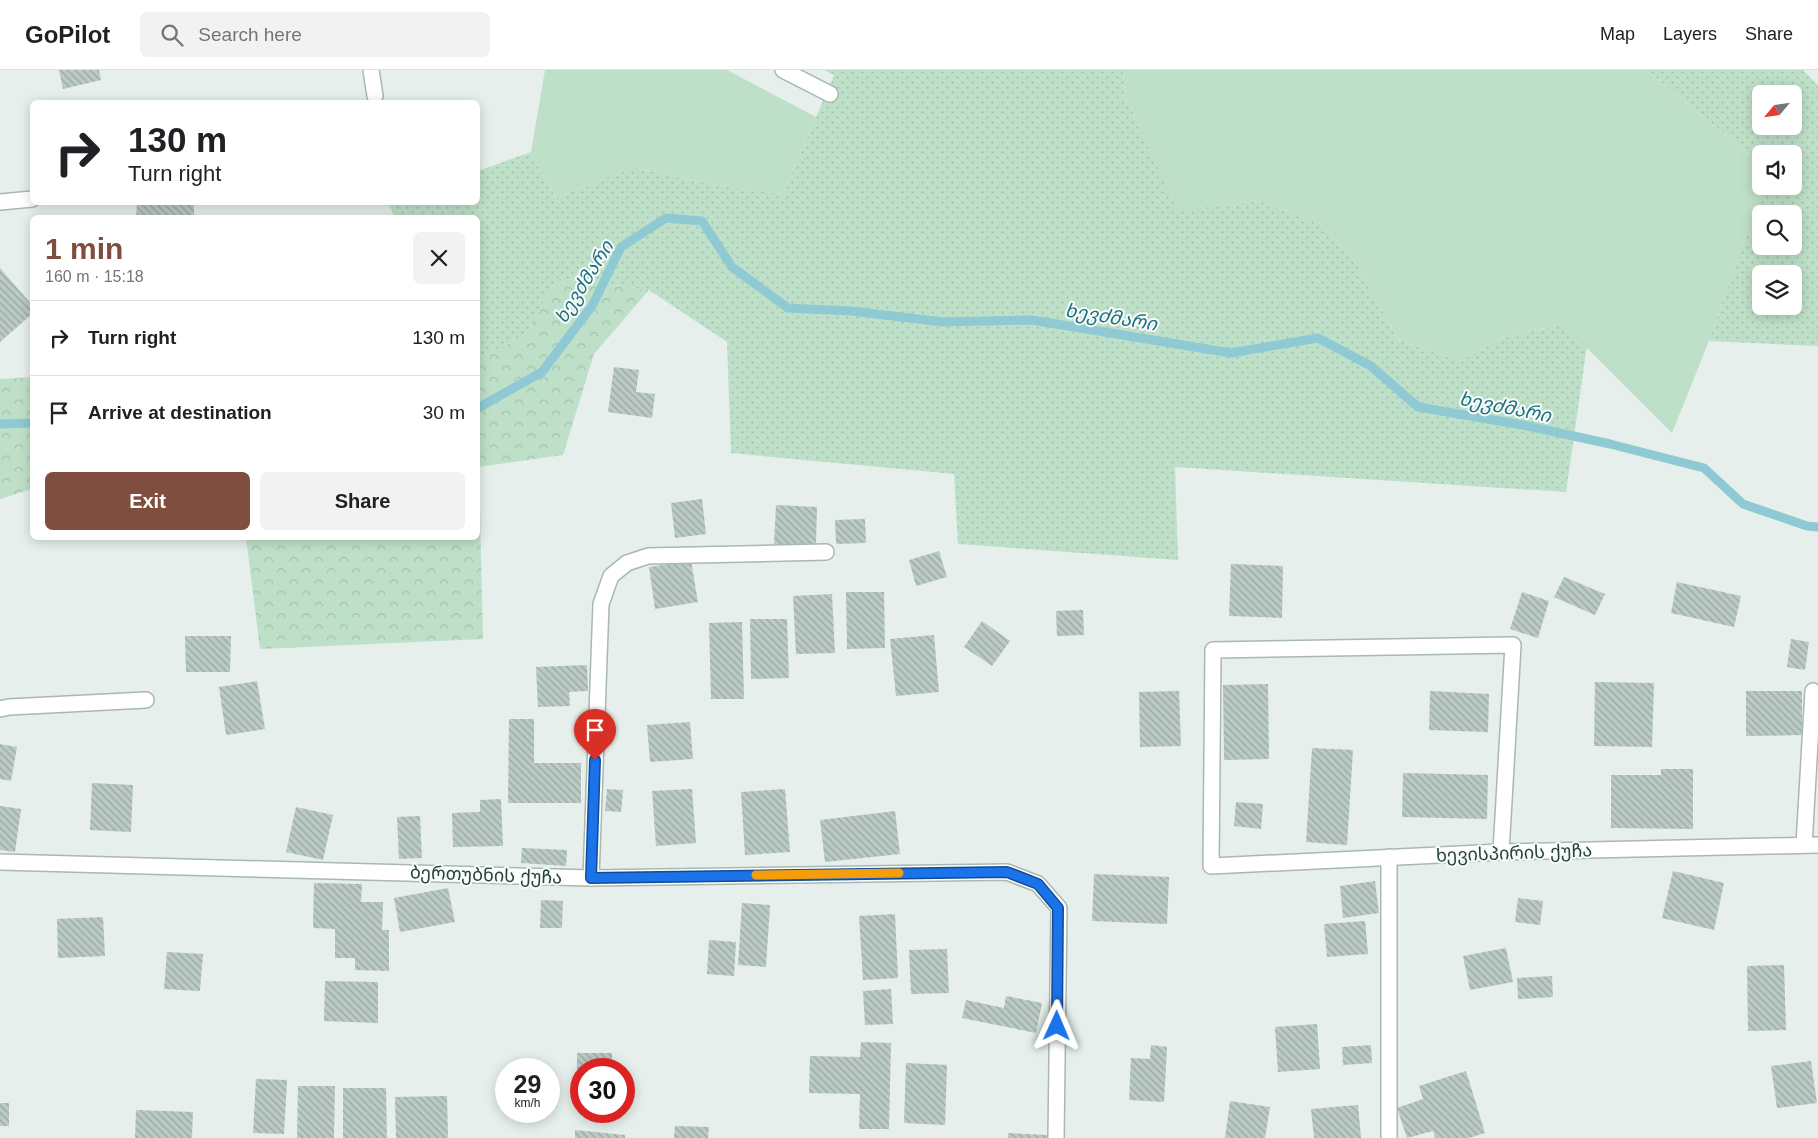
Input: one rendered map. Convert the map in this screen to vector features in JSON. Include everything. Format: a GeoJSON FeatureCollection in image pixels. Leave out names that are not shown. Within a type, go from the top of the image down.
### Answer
{"type":"FeatureCollection","features":[{"type":"Feature","properties":{"kind":"street"},"geometry":{"type":"LineString","coordinates":[[371,70],[375,96]]}},
{"type":"Feature","properties":{"kind":"street"},"geometry":{"type":"LineString","coordinates":[[784,70],[830,94]]}},
{"type":"Feature","properties":{"kind":"street"},"geometry":{"type":"LineString","coordinates":[[0,202],[30,199]]}},
{"type":"Feature","properties":{"kind":"street"},"geometry":{"type":"LineString","coordinates":[[591,878],[601,604],[611,576],[627,563],[648,556],[826,552]]}},
{"type":"Feature","properties":{"kind":"street","name":"ხევისპირის ქუჩა"},"geometry":{"type":"LineString","coordinates":[[1502,852],[1513,645],[1213,650],[1211,866],[1502,852],[1811,845]]}},
{"type":"Feature","properties":{"kind":"street"},"geometry":{"type":"LineString","coordinates":[[1811,845],[1813,691]]}},
{"type":"Feature","properties":{"kind":"street"},"geometry":{"type":"LineString","coordinates":[[0,709],[146,700]]}},
{"type":"Feature","properties":{"kind":"street"},"geometry":{"type":"LineString","coordinates":[[1389,857],[1389,1138]]}},
{"type":"Feature","properties":{"kind":"street","name":"ბერთუბნის ქუჩა"},"geometry":{"type":"LineString","coordinates":[[0,862],[591,878],[1007,872],[1038,884],[1058,908],[1056,1138]]}},
{"type":"Feature","properties":{"kind":"green space"},"geometry":{"type":"Polygon","coordinates":[[[545,70],[727,70],[816,117],[783,194],[716,185],[633,167],[556,198],[531,152],[545,70]]]}},
{"type":"Feature","properties":{"kind":"green space"},"geometry":{"type":"Polygon","coordinates":[[[824,70],[1123,70],[1125,95],[1178,210],[1259,201],[1321,224],[1357,264],[1398,340],[1460,361],[1501,338],[1563,324],[1587,346],[1566,492],[1175,467],[1178,560],[958,544],[954,474],[731,453],[727,342],[649,290],[557,278],[525,335],[480,358],[480,215],[394,215],[389,205],[480,205],[480,170],[531,152],[556,198],[633,167],[716,185],[783,194],[834,75],[824,70]]]}},
{"type":"Feature","properties":{"kind":"green space"},"geometry":{"type":"Polygon","coordinates":[[[1123,70],[1646,70],[1752,157],[1752,195],[1760,195],[1756,205],[1752,205],[1752,218],[1709,341],[1672,433],[1563,324],[1501,338],[1460,361],[1398,340],[1357,264],[1321,224],[1259,201],[1178,211],[1125,95],[1123,70]]]}},
{"type":"Feature","properties":{"kind":"green space"},"geometry":{"type":"Polygon","coordinates":[[[1646,70],[1803,70],[1818,85],[1818,346],[1709,341],[1752,218],[1752,255],[1802,255],[1802,205],[1756,205],[1760,195],[1802,195],[1802,145],[1752,145],[1752,157],[1646,70]]]}},
{"type":"Feature","properties":{"kind":"green space"},"geometry":{"type":"Polygon","coordinates":[[[557,278],[649,290],[594,354],[563,455],[480,467],[480,358],[525,335],[557,278]]]}},
{"type":"Feature","properties":{"kind":"green space"},"geometry":{"type":"Polygon","coordinates":[[[30,377],[30,490],[0,499],[0,379],[30,377]]]}},
{"type":"Feature","properties":{"kind":"green space"},"geometry":{"type":"Polygon","coordinates":[[[480,510],[483,639],[260,649],[246,540],[480,540],[480,510]]]}},
{"type":"Feature","properties":{"kind":"building"},"geometry":{"type":"Polygon","coordinates":[[[59,70],[99,70],[101,80],[63,89],[59,70]]]}},
{"type":"Feature","properties":{"kind":"building"},"geometry":{"type":"Polygon","coordinates":[[[137,205],[194,205],[194,215],[136,215],[137,205]]]}},
{"type":"Feature","properties":{"kind":"building"},"geometry":{"type":"Polygon","coordinates":[[[0,268],[30,303],[30,316],[0,342],[0,268]]]}},
{"type":"Feature","properties":{"kind":"building"},"geometry":{"type":"Polygon","coordinates":[[[614,367],[639,370],[636,392],[655,394],[652,418],[608,412],[614,367]]]}},
{"type":"Feature","properties":{"kind":"building"},"geometry":{"type":"Polygon","coordinates":[[[702,499],[706,534],[675,538],[671,503],[702,499]]]}},
{"type":"Feature","properties":{"kind":"building"},"geometry":{"type":"Polygon","coordinates":[[[776,505],[817,507],[816,545],[774,544],[776,505]]]}},
{"type":"Feature","properties":{"kind":"building"},"geometry":{"type":"Polygon","coordinates":[[[865,519],[866,543],[836,544],[835,520],[865,519]]]}},
{"type":"Feature","properties":{"kind":"building"},"geometry":{"type":"Polygon","coordinates":[[[939,551],[947,577],[916,586],[909,560],[939,551]]]}},
{"type":"Feature","properties":{"kind":"building"},"geometry":{"type":"Polygon","coordinates":[[[691,561],[698,602],[655,609],[649,567],[691,561]]]}},
{"type":"Feature","properties":{"kind":"building"},"geometry":{"type":"Polygon","coordinates":[[[1231,564],[1283,566],[1282,618],[1229,616],[1231,564]]]}},
{"type":"Feature","properties":{"kind":"building"},"geometry":{"type":"Polygon","coordinates":[[[1564,577],[1605,594],[1595,615],[1554,597],[1564,577]]]}},
{"type":"Feature","properties":{"kind":"building"},"geometry":{"type":"Polygon","coordinates":[[[1677,582],[1741,596],[1734,627],[1671,613],[1677,582]]]}},
{"type":"Feature","properties":{"kind":"building"},"geometry":{"type":"Polygon","coordinates":[[[846,592],[884,592],[885,648],[847,649],[846,592]]]}},
{"type":"Feature","properties":{"kind":"building"},"geometry":{"type":"Polygon","coordinates":[[[1522,592],[1549,601],[1538,638],[1510,629],[1522,592]]]}},
{"type":"Feature","properties":{"kind":"building"},"geometry":{"type":"Polygon","coordinates":[[[832,594],[835,653],[796,654],[793,596],[832,594]]]}},
{"type":"Feature","properties":{"kind":"building"},"geometry":{"type":"Polygon","coordinates":[[[1083,610],[1084,635],[1057,636],[1056,611],[1083,610]]]}},
{"type":"Feature","properties":{"kind":"building"},"geometry":{"type":"Polygon","coordinates":[[[750,619],[787,619],[789,678],[751,679],[750,619]]]}},
{"type":"Feature","properties":{"kind":"building"},"geometry":{"type":"Polygon","coordinates":[[[982,621],[1010,641],[992,666],[964,647],[982,621]]]}},
{"type":"Feature","properties":{"kind":"building"},"geometry":{"type":"Polygon","coordinates":[[[742,622],[744,699],[711,699],[709,623],[742,622]]]}},
{"type":"Feature","properties":{"kind":"building"},"geometry":{"type":"Polygon","coordinates":[[[934,635],[939,692],[896,696],[890,639],[934,635]]]}},
{"type":"Feature","properties":{"kind":"building"},"geometry":{"type":"Polygon","coordinates":[[[185,636],[231,636],[230,672],[186,672],[185,636]]]}},
{"type":"Feature","properties":{"kind":"building"},"geometry":{"type":"Polygon","coordinates":[[[1791,639],[1809,642],[1805,670],[1787,667],[1791,639]]]}},
{"type":"Feature","properties":{"kind":"building"},"geometry":{"type":"Polygon","coordinates":[[[587,665],[588,691],[569,692],[570,706],[538,707],[536,667],[587,665]]]}},
{"type":"Feature","properties":{"kind":"building"},"geometry":{"type":"Polygon","coordinates":[[[257,681],[265,729],[226,735],[219,687],[257,681]]]}},
{"type":"Feature","properties":{"kind":"building"},"geometry":{"type":"Polygon","coordinates":[[[1595,682],[1654,683],[1652,747],[1594,746],[1595,682]]]}},
{"type":"Feature","properties":{"kind":"building"},"geometry":{"type":"Polygon","coordinates":[[[1268,684],[1269,759],[1224,760],[1223,685],[1268,684]]]}},
{"type":"Feature","properties":{"kind":"building"},"geometry":{"type":"Polygon","coordinates":[[[1179,691],[1181,746],[1140,747],[1139,692],[1179,691]]]}},
{"type":"Feature","properties":{"kind":"building"},"geometry":{"type":"Polygon","coordinates":[[[1430,691],[1489,694],[1488,732],[1429,730],[1430,691]]]}},
{"type":"Feature","properties":{"kind":"building"},"geometry":{"type":"Polygon","coordinates":[[[1746,691],[1802,691],[1802,735],[1746,736],[1746,691]]]}},
{"type":"Feature","properties":{"kind":"building"},"geometry":{"type":"Polygon","coordinates":[[[509,719],[534,719],[534,763],[581,763],[581,803],[508,803],[509,719]]]}},
{"type":"Feature","properties":{"kind":"building"},"geometry":{"type":"Polygon","coordinates":[[[690,722],[693,759],[650,762],[647,725],[690,722]]]}},
{"type":"Feature","properties":{"kind":"building"},"geometry":{"type":"Polygon","coordinates":[[[0,744],[17,747],[11,781],[0,779],[0,744]]]}},
{"type":"Feature","properties":{"kind":"building"},"geometry":{"type":"Polygon","coordinates":[[[1312,748],[1353,750],[1347,845],[1306,842],[1312,748]]]}},
{"type":"Feature","properties":{"kind":"building"},"geometry":{"type":"Polygon","coordinates":[[[1661,769],[1693,769],[1693,829],[1611,828],[1611,775],[1661,775],[1661,769]]]}},
{"type":"Feature","properties":{"kind":"building"},"geometry":{"type":"Polygon","coordinates":[[[1403,773],[1488,775],[1487,819],[1402,817],[1403,773]]]}},
{"type":"Feature","properties":{"kind":"building"},"geometry":{"type":"Polygon","coordinates":[[[92,783],[133,785],[131,832],[90,830],[92,783]]]}},
{"type":"Feature","properties":{"kind":"building"},"geometry":{"type":"Polygon","coordinates":[[[607,789],[623,790],[621,812],[605,811],[607,789]]]}},
{"type":"Feature","properties":{"kind":"building"},"geometry":{"type":"Polygon","coordinates":[[[692,789],[696,843],[656,846],[652,791],[692,789]]]}},
{"type":"Feature","properties":{"kind":"building"},"geometry":{"type":"Polygon","coordinates":[[[785,789],[790,852],[745,855],[741,792],[785,789]]]}},
{"type":"Feature","properties":{"kind":"building"},"geometry":{"type":"Polygon","coordinates":[[[501,799],[503,846],[453,847],[452,813],[480,812],[480,800],[501,799]]]}},
{"type":"Feature","properties":{"kind":"building"},"geometry":{"type":"Polygon","coordinates":[[[1236,802],[1263,804],[1261,829],[1234,826],[1236,802]]]}},
{"type":"Feature","properties":{"kind":"building"},"geometry":{"type":"Polygon","coordinates":[[[0,806],[21,809],[15,852],[0,850],[0,806]]]}},
{"type":"Feature","properties":{"kind":"building"},"geometry":{"type":"Polygon","coordinates":[[[296,807],[333,815],[323,860],[286,852],[296,807]]]}},
{"type":"Feature","properties":{"kind":"building"},"geometry":{"type":"Polygon","coordinates":[[[895,811],[900,854],[825,862],[820,820],[895,811]]]}},
{"type":"Feature","properties":{"kind":"building"},"geometry":{"type":"Polygon","coordinates":[[[420,816],[422,858],[399,859],[397,817],[420,816]]]}},
{"type":"Feature","properties":{"kind":"building"},"geometry":{"type":"Polygon","coordinates":[[[522,848],[567,850],[566,866],[521,863],[522,848]]]}},
{"type":"Feature","properties":{"kind":"building"},"geometry":{"type":"Polygon","coordinates":[[[1673,871],[1724,883],[1714,930],[1662,918],[1673,871]]]}},
{"type":"Feature","properties":{"kind":"building"},"geometry":{"type":"Polygon","coordinates":[[[1094,874],[1169,877],[1167,924],[1092,921],[1094,874]]]}},
{"type":"Feature","properties":{"kind":"building"},"geometry":{"type":"Polygon","coordinates":[[[1375,881],[1379,913],[1343,918],[1340,886],[1375,881]]]}},
{"type":"Feature","properties":{"kind":"building"},"geometry":{"type":"Polygon","coordinates":[[[314,883],[362,884],[361,902],[383,902],[382,930],[389,930],[389,971],[355,970],[355,958],[335,958],[335,929],[313,928],[314,883]]]}},
{"type":"Feature","properties":{"kind":"building"},"geometry":{"type":"Polygon","coordinates":[[[448,888],[455,922],[400,932],[394,898],[448,888]]]}},
{"type":"Feature","properties":{"kind":"building"},"geometry":{"type":"Polygon","coordinates":[[[1518,898],[1543,901],[1540,925],[1515,922],[1518,898]]]}},
{"type":"Feature","properties":{"kind":"building"},"geometry":{"type":"Polygon","coordinates":[[[541,900],[563,901],[562,928],[540,928],[541,900]]]}},
{"type":"Feature","properties":{"kind":"building"},"geometry":{"type":"Polygon","coordinates":[[[742,903],[770,905],[766,967],[738,965],[742,903]]]}},
{"type":"Feature","properties":{"kind":"building"},"geometry":{"type":"Polygon","coordinates":[[[895,914],[898,978],[863,980],[859,916],[895,914]]]}},
{"type":"Feature","properties":{"kind":"building"},"geometry":{"type":"Polygon","coordinates":[[[103,917],[105,956],[58,958],[57,919],[103,917]]]}},
{"type":"Feature","properties":{"kind":"building"},"geometry":{"type":"Polygon","coordinates":[[[1365,921],[1368,954],[1327,957],[1324,924],[1365,921]]]}},
{"type":"Feature","properties":{"kind":"building"},"geometry":{"type":"Polygon","coordinates":[[[709,940],[736,942],[734,976],[707,974],[709,940]]]}},
{"type":"Feature","properties":{"kind":"building"},"geometry":{"type":"Polygon","coordinates":[[[1506,948],[1513,982],[1470,990],[1463,956],[1506,948]]]}},
{"type":"Feature","properties":{"kind":"building"},"geometry":{"type":"Polygon","coordinates":[[[947,949],[949,993],[911,994],[909,950],[947,949]]]}},
{"type":"Feature","properties":{"kind":"building"},"geometry":{"type":"Polygon","coordinates":[[[167,952],[203,954],[200,991],[164,989],[167,952]]]}},
{"type":"Feature","properties":{"kind":"building"},"geometry":{"type":"Polygon","coordinates":[[[1784,965],[1786,1030],[1748,1031],[1747,966],[1784,965]]]}},
{"type":"Feature","properties":{"kind":"building"},"geometry":{"type":"Polygon","coordinates":[[[1552,976],[1553,997],[1518,999],[1517,978],[1552,976]]]}},
{"type":"Feature","properties":{"kind":"building"},"geometry":{"type":"Polygon","coordinates":[[[325,981],[378,982],[378,1023],[324,1021],[325,981]]]}},
{"type":"Feature","properties":{"kind":"building"},"geometry":{"type":"Polygon","coordinates":[[[891,989],[893,1024],[865,1025],[863,991],[891,989]]]}},
{"type":"Feature","properties":{"kind":"building"},"geometry":{"type":"Polygon","coordinates":[[[1006,996],[1042,1003],[1036,1033],[962,1018],[966,1000],[1004,1008],[1006,996]]]}},
{"type":"Feature","properties":{"kind":"building"},"geometry":{"type":"Polygon","coordinates":[[[1317,1024],[1320,1069],[1278,1072],[1275,1027],[1317,1024]]]}},
{"type":"Feature","properties":{"kind":"building"},"geometry":{"type":"Polygon","coordinates":[[[861,1042],[891,1043],[889,1129],[859,1129],[860,1094],[809,1093],[810,1056],[860,1057],[861,1042]]]}},
{"type":"Feature","properties":{"kind":"building"},"geometry":{"type":"Polygon","coordinates":[[[1151,1045],[1167,1047],[1164,1102],[1129,1100],[1131,1058],[1150,1059],[1151,1045]]]}},
{"type":"Feature","properties":{"kind":"building"},"geometry":{"type":"Polygon","coordinates":[[[1371,1045],[1372,1063],[1343,1065],[1342,1047],[1371,1045]]]}},
{"type":"Feature","properties":{"kind":"building"},"geometry":{"type":"Polygon","coordinates":[[[577,1053],[612,1053],[612,1058],[577,1058],[577,1053]]]}},
{"type":"Feature","properties":{"kind":"building"},"geometry":{"type":"Polygon","coordinates":[[[1811,1061],[1817,1103],[1777,1108],[1771,1066],[1811,1061]]]}},
{"type":"Feature","properties":{"kind":"building"},"geometry":{"type":"Polygon","coordinates":[[[906,1063],[947,1065],[945,1125],[904,1123],[906,1063]]]}},
{"type":"Feature","properties":{"kind":"building"},"geometry":{"type":"Polygon","coordinates":[[[1466,1071],[1485,1133],[1469,1138],[1435,1138],[1433,1131],[1407,1138],[1397,1108],[1423,1099],[1419,1086],[1466,1071]]]}},
{"type":"Feature","properties":{"kind":"building"},"geometry":{"type":"Polygon","coordinates":[[[256,1079],[287,1080],[284,1134],[253,1133],[256,1079]]]}},
{"type":"Feature","properties":{"kind":"building"},"geometry":{"type":"Polygon","coordinates":[[[298,1086],[335,1086],[334,1138],[297,1138],[298,1086]]]}},
{"type":"Feature","properties":{"kind":"building"},"geometry":{"type":"Polygon","coordinates":[[[343,1088],[386,1088],[387,1138],[343,1138],[343,1088]]]}},
{"type":"Feature","properties":{"kind":"building"},"geometry":{"type":"Polygon","coordinates":[[[447,1096],[448,1138],[396,1138],[395,1097],[447,1096]]]}},
{"type":"Feature","properties":{"kind":"building"},"geometry":{"type":"Polygon","coordinates":[[[1230,1101],[1270,1107],[1265,1138],[1225,1138],[1230,1101]]]}},
{"type":"Feature","properties":{"kind":"building"},"geometry":{"type":"Polygon","coordinates":[[[0,1103],[9,1103],[9,1126],[0,1126],[0,1103]]]}},
{"type":"Feature","properties":{"kind":"building"},"geometry":{"type":"Polygon","coordinates":[[[1358,1105],[1361,1138],[1314,1138],[1311,1109],[1358,1105]]]}},
{"type":"Feature","properties":{"kind":"building"},"geometry":{"type":"Polygon","coordinates":[[[136,1110],[193,1112],[192,1138],[135,1138],[136,1110]]]}},
{"type":"Feature","properties":{"kind":"building"},"geometry":{"type":"Polygon","coordinates":[[[675,1126],[709,1127],[708,1138],[674,1138],[675,1126]]]}},
{"type":"Feature","properties":{"kind":"building"},"geometry":{"type":"Polygon","coordinates":[[[575,1130],[625,1135],[625,1138],[575,1138],[575,1130]]]}},
{"type":"Feature","properties":{"kind":"building"},"geometry":{"type":"Polygon","coordinates":[[[1008,1133],[1047,1135],[1047,1138],[1008,1138],[1008,1133]]]}},
{"type":"Feature","properties":{"kind":"waterway","name":"ხევძმარი"},"geometry":{"type":"LineString","coordinates":[[480,407],[542,372],[592,306],[621,247],[666,218],[702,221],[732,267],[788,308],[851,311],[943,322],[1032,320],[1231,353],[1318,338],[1371,366],[1418,407],[1523,425],[1610,444],[1704,468],[1743,504],[1807,526],[1818,527]]}},
{"type":"Feature","properties":{"kind":"waterway","name":"ხევძმარი"},"geometry":{"type":"LineString","coordinates":[[0,424],[30,423]]}},
{"type":"Feature","properties":{"kind":"slow traffic"},"geometry":{"type":"LineString","coordinates":[[756,875],[899,873]]}},
{"type":"Feature","properties":{"kind":"route"},"geometry":{"type":"LineString","coordinates":[[595,760],[591,878],[1007,872],[1038,884],[1058,908],[1057,1026]]}}]}
